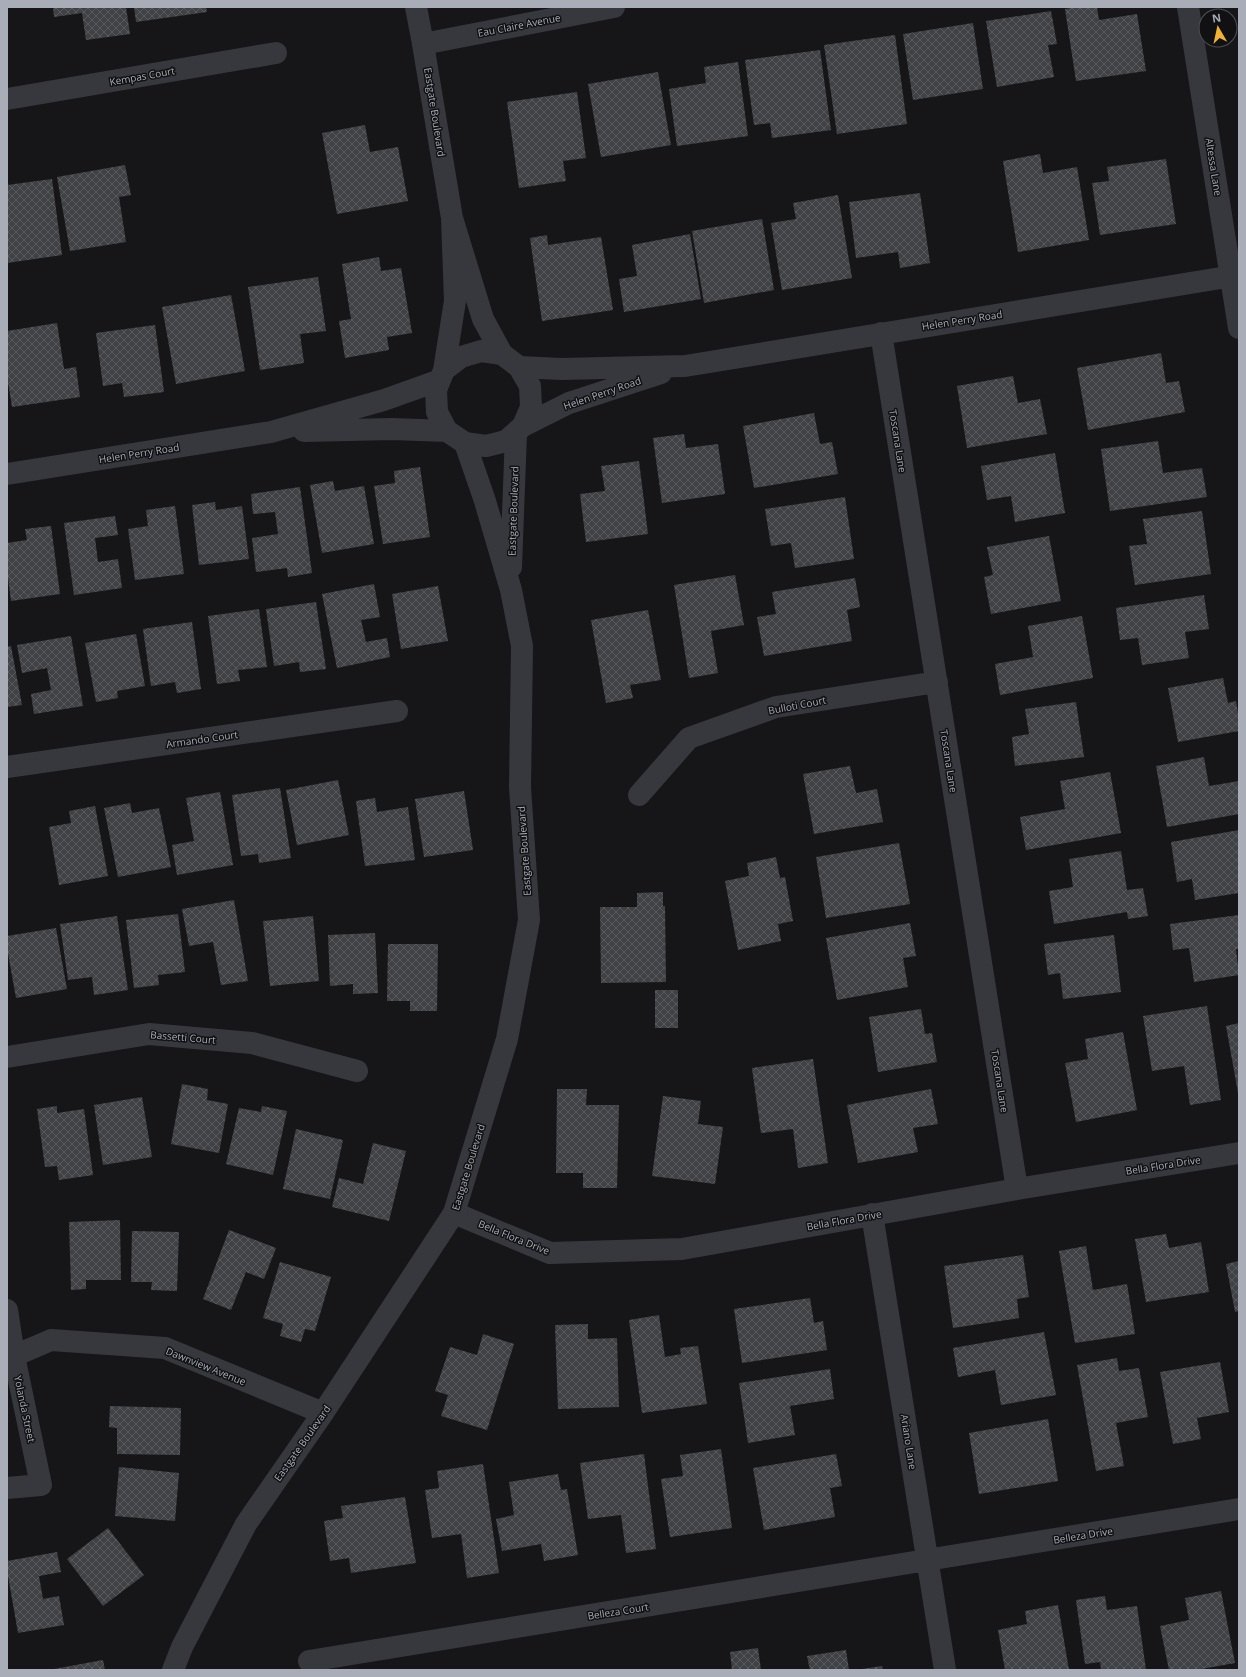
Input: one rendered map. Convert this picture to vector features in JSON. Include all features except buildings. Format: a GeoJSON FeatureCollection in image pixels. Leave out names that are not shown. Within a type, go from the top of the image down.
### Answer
{"type":"FeatureCollection","features":[{"type":"Feature","properties":{"kind":"street","name":"Eastgate Boulevard"},"geometry":{"type":"LineString","coordinates":[[416,7],[452,218],[455,302],[442,375]]}},
{"type":"Feature","properties":{"kind":"street","name":"Eau Claire Avenue"},"geometry":{"type":"LineString","coordinates":[[423,44],[614,7]]}},
{"type":"Feature","properties":{"kind":"street","name":"Altessa Lane"},"geometry":{"type":"LineString","coordinates":[[1188,7],[1235,276],[1239,328]]}},
{"type":"Feature","properties":{"kind":"street","name":"Kempas Court"},"geometry":{"type":"LineString","coordinates":[[7,99],[276,53]]}},
{"type":"Feature","properties":{"kind":"street","name":"Eastgate Boulevard"},"geometry":{"type":"LineString","coordinates":[[452,218],[483,319],[511,361]]}},
{"type":"Feature","properties":{"kind":"street","name":"Helen Perry Road"},"geometry":{"type":"LineString","coordinates":[[519,430],[569,403],[685,366],[1235,276]]}},
{"type":"Feature","properties":{"kind":"street","name":"Toscana Lane"},"geometry":{"type":"LineString","coordinates":[[881,333],[1017,1188]]}},
{"type":"Feature","properties":{"kind":"street"},"geometry":{"type":"LineString","coordinates":[[481,350],[511,361],[530,386],[531,407],[519,430],[506,441],[486,446],[465,443],[447,430],[437,412],[436,390],[442,375],[461,357],[481,350]]}},
{"type":"Feature","properties":{"kind":"street","name":"Helen Perry Road"},"geometry":{"type":"LineString","coordinates":[[511,361],[562,369],[685,366]]}},
{"type":"Feature","properties":{"kind":"street","name":"Helen Perry Road"},"geometry":{"type":"LineString","coordinates":[[7,474],[271,432],[384,400],[442,375]]}},
{"type":"Feature","properties":{"kind":"street","name":"Helen Perry Road"},"geometry":{"type":"LineString","coordinates":[[271,432],[392,429],[447,430]]}},
{"type":"Feature","properties":{"kind":"street","name":"Eastgate Boulevard"},"geometry":{"type":"LineString","coordinates":[[510,590],[512,495],[519,430]]}},
{"type":"Feature","properties":{"kind":"street","name":"Eastgate Boulevard"},"geometry":{"type":"LineString","coordinates":[[173,1670],[182,1647],[246,1524],[323,1413],[454,1213],[507,1039],[529,920],[520,787],[522,646],[510,590],[485,501],[465,443]]}},
{"type":"Feature","properties":{"kind":"street","name":"Bulloti Court"},"geometry":{"type":"LineString","coordinates":[[639,795],[689,738],[776,707],[936,682]]}},
{"type":"Feature","properties":{"kind":"street","name":"Armando Court"},"geometry":{"type":"LineString","coordinates":[[7,767],[397,711]]}},
{"type":"Feature","properties":{"kind":"street","name":"Bassetti Court"},"geometry":{"type":"LineString","coordinates":[[7,1057],[149,1034],[252,1043],[357,1071]]}},
{"type":"Feature","properties":{"kind":"street","name":"Bella Flora Drive"},"geometry":{"type":"LineString","coordinates":[[454,1213],[550,1253],[682,1249],[1017,1188],[1239,1153]]}},
{"type":"Feature","properties":{"kind":"street","name":"Ariano Lane"},"geometry":{"type":"LineString","coordinates":[[872,1214],[945,1670]]}},
{"type":"Feature","properties":{"kind":"street","name":"Yolanda Street"},"geometry":{"type":"LineString","coordinates":[[7,1310],[14,1356],[41,1485],[7,1488]]}},
{"type":"Feature","properties":{"kind":"street","name":"Dawnview Avenue"},"geometry":{"type":"LineString","coordinates":[[14,1356],[51,1340],[165,1348],[323,1413]]}},
{"type":"Feature","properties":{"kind":"street","name":"Belleza Drive"},"geometry":{"type":"LineString","coordinates":[[928,1560],[1239,1510]]}},
{"type":"Feature","properties":{"kind":"street","name":"Belleza Court"},"geometry":{"type":"LineString","coordinates":[[309,1661],[928,1560]]}}]}
